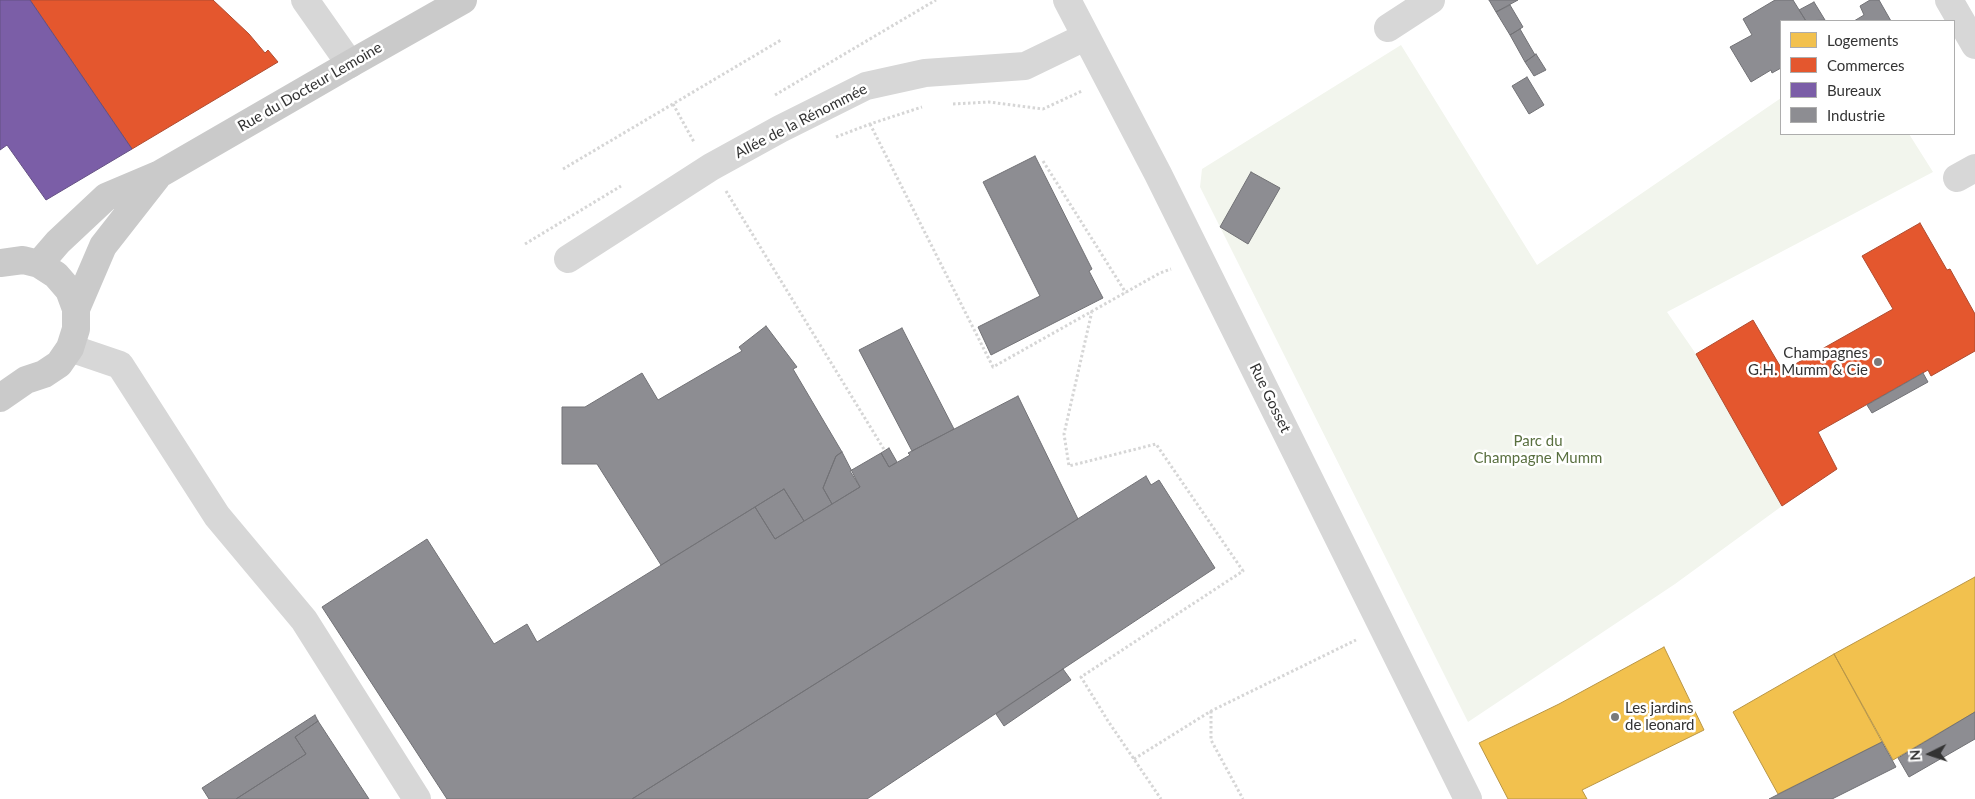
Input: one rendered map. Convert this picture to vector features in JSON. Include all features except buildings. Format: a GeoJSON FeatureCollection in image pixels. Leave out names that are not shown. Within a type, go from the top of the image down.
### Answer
{"type":"FeatureCollection","features":[{"type":"Feature","properties":{"kind":"main road","name":"Rue du Docteur Lemoine"},"geometry":{"type":"LineString","coordinates":[[39,264],[58,242],[106,197],[158,175],[460,1]]}},
{"type":"Feature","properties":{"kind":"main road"},"geometry":{"type":"LineString","coordinates":[[76,308],[103,246],[158,175]]}},
{"type":"Feature","properties":{"kind":"main road"},"geometry":{"type":"LineString","coordinates":[[0,263],[23,260],[39,264],[63,282],[69,290],[76,308],[76,329],[70,348],[59,364],[44,374],[13,379],[0,398]]}},
{"type":"Feature","properties":{"kind":"street"},"geometry":{"type":"LineString","coordinates":[[304,0],[350,64]]}},
{"type":"Feature","properties":{"kind":"street","name":"Rue Gosset"},"geometry":{"type":"LineString","coordinates":[[1067,0],[1200,258],[1468,799]]}},
{"type":"Feature","properties":{"kind":"street"},"geometry":{"type":"LineString","coordinates":[[1388,28],[1431,0]]}},
{"type":"Feature","properties":{"kind":"street"},"geometry":{"type":"LineString","coordinates":[[1949,0],[1975,45]]}},
{"type":"Feature","properties":{"kind":"street","name":"Allée de la Rénommée"},"geometry":{"type":"LineString","coordinates":[[568,258],[711,167],[780,128],[866,86],[925,73],[1025,66],[1086,37]]}},
{"type":"Feature","properties":{"kind":"street"},"geometry":{"type":"LineString","coordinates":[[70,348],[120,365],[217,516],[304,620],[417,799]]}},
{"type":"Feature","properties":{"kind":"path"},"geometry":{"type":"LineString","coordinates":[[562,169],[781,40]]}},
{"type":"Feature","properties":{"kind":"path"},"geometry":{"type":"LineString","coordinates":[[946,104],[989,102],[1043,109],[1107,78]]}},
{"type":"Feature","properties":{"kind":"path"},"geometry":{"type":"LineString","coordinates":[[673,104],[694,143],[728,194],[885,451]]}},
{"type":"Feature","properties":{"kind":"path"},"geometry":{"type":"LineString","coordinates":[[834,138],[929,105]]}},
{"type":"Feature","properties":{"kind":"path"},"geometry":{"type":"LineString","coordinates":[[870,124],[993,368],[1160,274],[1200,258]]}},
{"type":"Feature","properties":{"kind":"path"},"geometry":{"type":"LineString","coordinates":[[1043,161],[1126,293]]}},
{"type":"Feature","properties":{"kind":"path"},"geometry":{"type":"LineString","coordinates":[[720,199],[734,189]]}},
{"type":"Feature","properties":{"kind":"path"},"geometry":{"type":"LineString","coordinates":[[1092,312],[1064,434],[1069,466],[1156,444],[1243,571],[1080,677],[1161,799]]}},
{"type":"Feature","properties":{"kind":"path"},"geometry":{"type":"LineString","coordinates":[[1134,759],[1211,711],[1384,627]]}},
{"type":"Feature","properties":{"kind":"path"},"geometry":{"type":"LineString","coordinates":[[1211,711],[1211,740],[1244,799]]}},
{"type":"Feature","properties":{"kind":"green space","name":"Parc du Champagne Mumm"},"geometry":{"type":"Polygon","coordinates":[[[1401,45],[1537,265],[1780,99],[1780,135],[1910,135],[1933,172],[1667,312],[1696,354],[1782,506],[1675,584],[1468,722],[1200,187],[1202,169],[1401,45]]]}},
{"type":"Feature","properties":{"kind":"place","name":"Champagnes G.H. Mumm & Cie"},"geometry":{"type":"Point","coordinates":[1878,362]}},
{"type":"Feature","properties":{"kind":"place","name":"Les jardins de leonard"},"geometry":{"type":"Point","coordinates":[1615,717]}}]}
